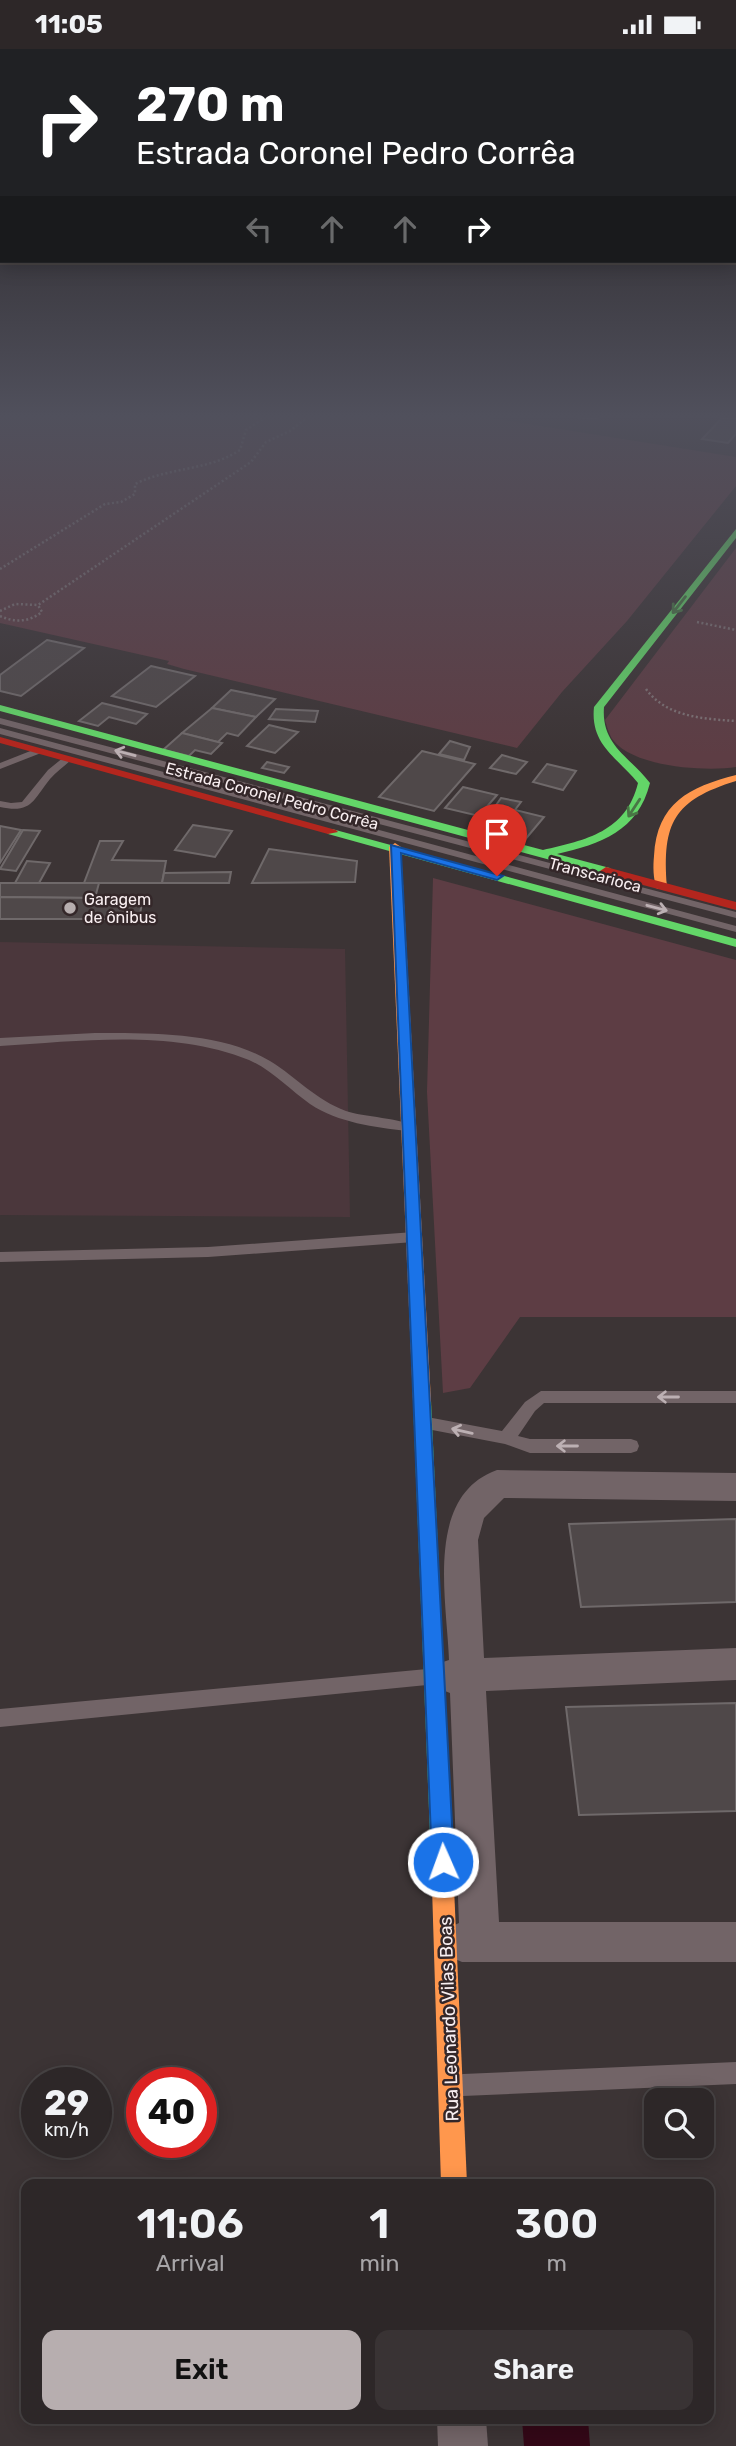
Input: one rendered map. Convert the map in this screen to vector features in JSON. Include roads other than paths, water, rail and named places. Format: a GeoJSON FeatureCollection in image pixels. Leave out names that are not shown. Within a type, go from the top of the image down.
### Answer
{"type":"FeatureCollection","features":[{"type":"Feature","properties":{"kind":"street"},"geometry":{"type":"LineString","coordinates":[[540,854],[597,842],[622,824],[636,806],[644,783],[596,731],[595,720],[599,707],[736,532]]}},
{"type":"Feature","properties":{"kind":"street","name":"Estrada Coronel Pedro Corrêa"},"geometry":{"type":"LineString","coordinates":[[0,708],[332,795],[736,906]]}},
{"type":"Feature","properties":{"kind":"street","name":"Estrada Coronel Pedro Corrêa"},"geometry":{"type":"LineString","coordinates":[[0,740],[736,943]]}},
{"type":"Feature","properties":{"kind":"street"},"geometry":{"type":"LineString","coordinates":[[616,754],[654,767]]}},
{"type":"Feature","properties":{"kind":"street"},"geometry":{"type":"LineString","coordinates":[[702,774],[736,777]]}},
{"type":"Feature","properties":{"kind":"street"},"geometry":{"type":"LineString","coordinates":[[661,886],[655,849],[671,810],[698,787],[736,777]]}},
{"type":"Feature","properties":{"kind":"street"},"geometry":{"type":"LineString","coordinates":[[395,847],[424,1422],[453,1676],[463,1942],[736,1942]]}},
{"type":"Feature","properties":{"kind":"street"},"geometry":{"type":"LineString","coordinates":[[453,1676],[461,1539],[469,1511],[497,1484],[736,1487]]}},
{"type":"Feature","properties":{"kind":"street"},"geometry":{"type":"LineString","coordinates":[[453,1676],[736,1664]]}},
{"type":"Feature","properties":{"kind":"street","name":"Rua Leonardo Vilas Boas"},"geometry":{"type":"LineString","coordinates":[[454,2179],[451,2086],[463,1942]]}},
{"type":"Feature","properties":{"kind":"street"},"geometry":{"type":"LineString","coordinates":[[462,2424],[463,2446]]}},
{"type":"Feature","properties":{"kind":"lane","name":"Transcarioca"},"geometry":{"type":"LineString","coordinates":[[0,721],[736,915]]}},
{"type":"Feature","properties":{"kind":"lane","name":"Transcarioca"},"geometry":{"type":"LineString","coordinates":[[0,731],[736,929]]}},
{"type":"Feature","properties":{"kind":"lane"},"geometry":{"type":"LineString","coordinates":[[0,766],[38,751]]}},
{"type":"Feature","properties":{"kind":"lane"},"geometry":{"type":"LineString","coordinates":[[0,804],[19,807],[31,801],[48,774],[67,759]]}},
{"type":"Feature","properties":{"kind":"lane"},"geometry":{"type":"LineString","coordinates":[[0,1042],[73,1038],[177,1040],[213,1047],[256,1059],[321,1105],[355,1120],[409,1127]]}},
{"type":"Feature","properties":{"kind":"lane"},"geometry":{"type":"LineString","coordinates":[[0,1257],[208,1252],[414,1237]]}},
{"type":"Feature","properties":{"kind":"lane"},"geometry":{"type":"LineString","coordinates":[[505,1438],[512,1434],[529,1403],[541,1397],[736,1397]]}},
{"type":"Feature","properties":{"kind":"lane"},"geometry":{"type":"LineString","coordinates":[[424,1422],[505,1438],[530,1446],[631,1446]]}},
{"type":"Feature","properties":{"kind":"lane"},"geometry":{"type":"LineString","coordinates":[[0,1718],[453,1676]]}},
{"type":"Feature","properties":{"kind":"lane"},"geometry":{"type":"LineString","coordinates":[[451,2086],[736,2073]]}},
{"type":"Feature","properties":{"kind":"place","name":"Garagem de ônibus"},"geometry":{"type":"Point","coordinates":[70,908]}}]}
